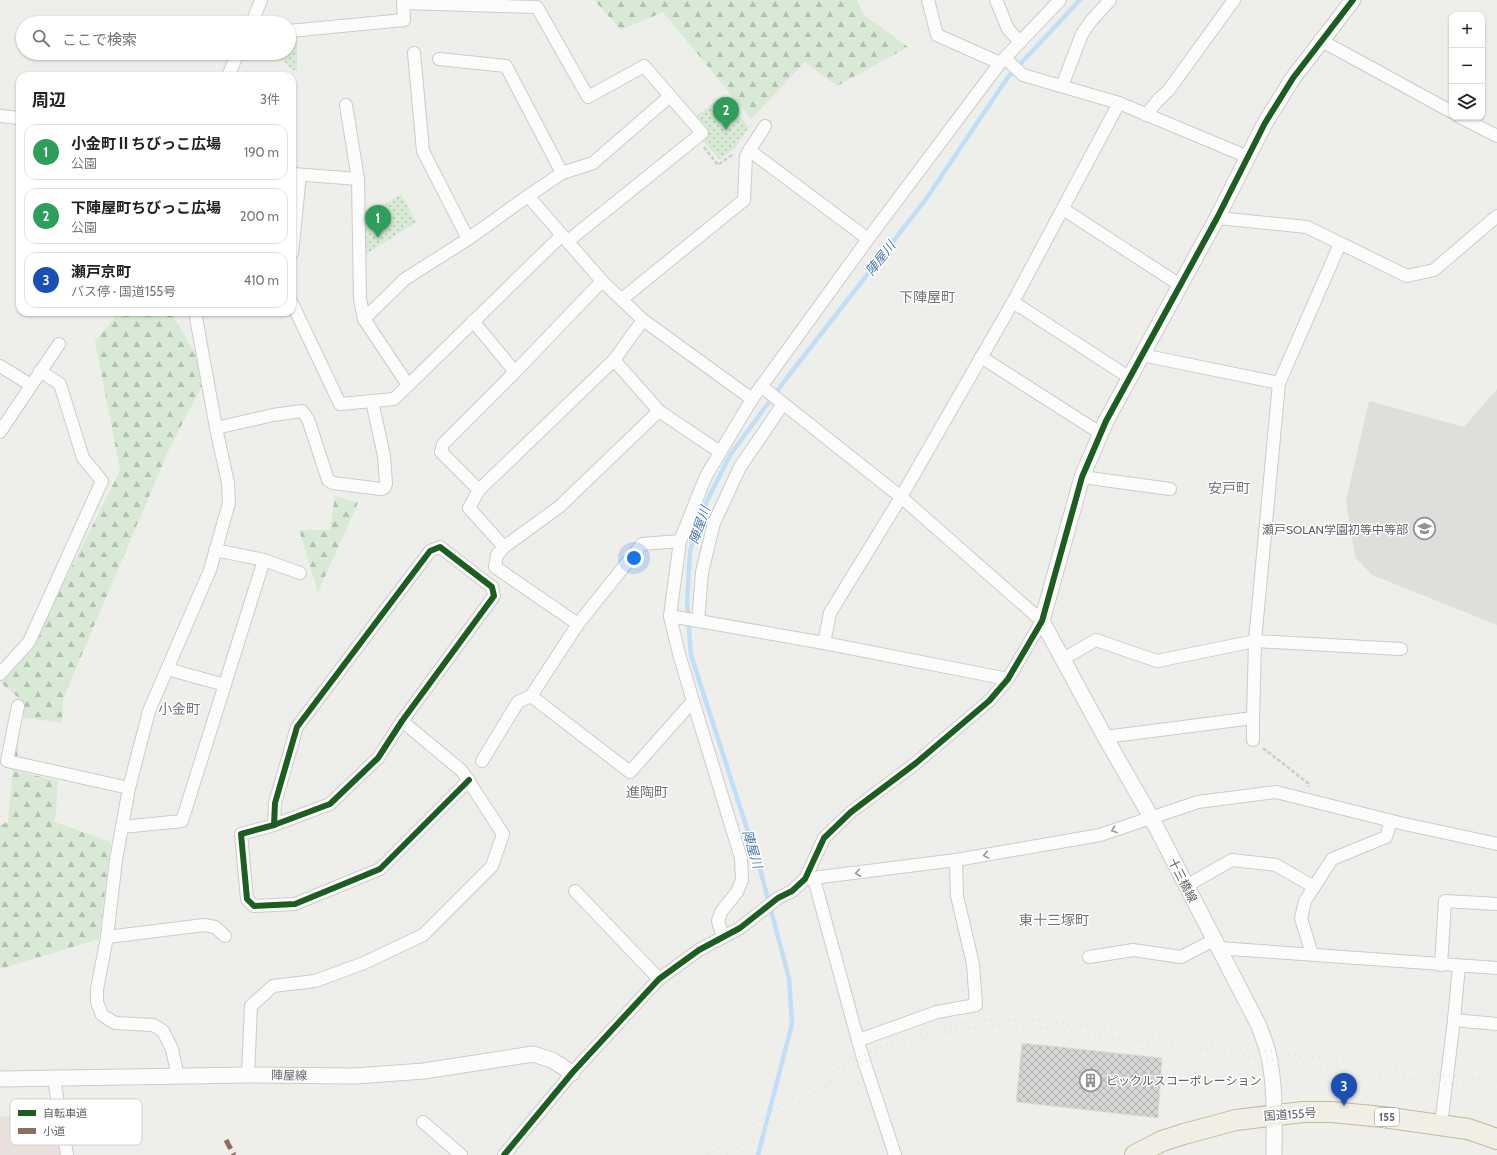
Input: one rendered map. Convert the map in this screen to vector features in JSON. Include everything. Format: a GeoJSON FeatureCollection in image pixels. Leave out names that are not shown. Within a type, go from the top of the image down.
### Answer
{"type":"FeatureCollection","features":[{"type":"Feature","properties":{"kind":"highway","name":"国道155号"},"geometry":{"type":"LineString","coordinates":[[1135,1155],[1162,1141],[1236,1120],[1274,1114],[1304,1112],[1331,1112],[1441,1125],[1468,1129],[1497,1139]]}},
{"type":"Feature","properties":{"kind":"street"},"geometry":{"type":"LineString","coordinates":[[255,16],[261,0]]}},
{"type":"Feature","properties":{"kind":"street"},"geometry":{"type":"LineString","coordinates":[[928,0],[937,35],[1005,61],[1023,75],[1119,103],[1248,157]]}},
{"type":"Feature","properties":{"kind":"street"},"geometry":{"type":"LineString","coordinates":[[996,0],[1008,29],[1020,42]]}},
{"type":"Feature","properties":{"kind":"street"},"geometry":{"type":"LineString","coordinates":[[723,937],[718,921],[721,912],[737,892],[742,880],[741,858],[679,654],[673,617],[680,541],[706,476],[752,399],[764,389],[868,239],[1005,61],[1020,42],[1060,0]]}},
{"type":"Feature","properties":{"kind":"street"},"geometry":{"type":"LineString","coordinates":[[1062,86],[1082,34],[1091,21],[1110,0]]}},
{"type":"Feature","properties":{"kind":"street"},"geometry":{"type":"LineString","coordinates":[[1146,115],[1158,100],[1168,91],[1234,0]]}},
{"type":"Feature","properties":{"kind":"street"},"geometry":{"type":"LineString","coordinates":[[895,1155],[858,1040],[810,879],[824,838],[851,812],[916,763],[989,701],[1008,679],[1042,621],[1082,477],[1106,421],[1217,218],[1265,123],[1289,85],[1353,0]]}},
{"type":"Feature","properties":{"kind":"street"},"geometry":{"type":"LineString","coordinates":[[296,30],[404,20],[403,2],[537,7],[588,97],[644,66],[702,133],[565,238],[473,321],[394,400],[340,404],[296,311]]}},
{"type":"Feature","properties":{"kind":"street"},"geometry":{"type":"LineString","coordinates":[[1322,41],[1449,110]]}},
{"type":"Feature","properties":{"kind":"street"},"geometry":{"type":"LineString","coordinates":[[414,53],[423,151],[468,239]]}},
{"type":"Feature","properties":{"kind":"street"},"geometry":{"type":"LineString","coordinates":[[439,59],[506,66],[562,173]]}},
{"type":"Feature","properties":{"kind":"street"},"geometry":{"type":"LineString","coordinates":[[230,72],[235,60]]}},
{"type":"Feature","properties":{"kind":"street"},"geometry":{"type":"LineString","coordinates":[[364,319],[405,279],[468,239],[562,173],[593,163],[670,96]]}},
{"type":"Feature","properties":{"kind":"street"},"geometry":{"type":"LineString","coordinates":[[824,643],[830,613],[900,497],[1013,302],[1119,103]]}},
{"type":"Feature","properties":{"kind":"street"},"geometry":{"type":"LineString","coordinates":[[346,105],[358,179],[360,299],[364,319],[408,385]]}},
{"type":"Feature","properties":{"kind":"street"},"geometry":{"type":"LineString","coordinates":[[0,116],[16,118]]}},
{"type":"Feature","properties":{"kind":"street"},"geometry":{"type":"LineString","coordinates":[[1466,120],[1497,136]]}},
{"type":"Feature","properties":{"kind":"street"},"geometry":{"type":"LineString","coordinates":[[622,299],[744,200],[746,156],[765,126]]}},
{"type":"Feature","properties":{"kind":"street"},"geometry":{"type":"LineString","coordinates":[[749,150],[868,239]]}},
{"type":"Feature","properties":{"kind":"street"},"geometry":{"type":"LineString","coordinates":[[296,175],[358,179]]}},
{"type":"Feature","properties":{"kind":"street"},"geometry":{"type":"LineString","coordinates":[[528,196],[602,281],[643,320],[752,399]]}},
{"type":"Feature","properties":{"kind":"street"},"geometry":{"type":"LineString","coordinates":[[1062,209],[1180,285]]}},
{"type":"Feature","properties":{"kind":"street"},"geometry":{"type":"LineString","coordinates":[[1217,218],[1307,227],[1407,276],[1434,270],[1497,216]]}},
{"type":"Feature","properties":{"kind":"street"},"geometry":{"type":"LineString","coordinates":[[1253,740],[1255,641],[1279,383],[1340,244]]}},
{"type":"Feature","properties":{"kind":"street"},"geometry":{"type":"LineString","coordinates":[[479,490],[441,452],[443,444],[515,372],[602,281]]}},
{"type":"Feature","properties":{"kind":"street"},"geometry":{"type":"LineString","coordinates":[[1013,302],[1130,378]]}},
{"type":"Feature","properties":{"kind":"street"},"geometry":{"type":"LineString","coordinates":[[178,1077],[172,1049],[164,1031],[153,1025],[115,1023],[102,1015],[97,1002],[97,990],[116,860],[129,788],[149,711],[210,570],[229,503],[228,483],[216,428],[196,316]]}},
{"type":"Feature","properties":{"kind":"street"},"geometry":{"type":"LineString","coordinates":[[504,547],[469,508],[479,490],[614,360],[643,320]]}},
{"type":"Feature","properties":{"kind":"street"},"geometry":{"type":"LineString","coordinates":[[473,321],[515,372]]}},
{"type":"Feature","properties":{"kind":"street"},"geometry":{"type":"LineString","coordinates":[[0,432],[58,344]]}},
{"type":"Feature","properties":{"kind":"street"},"geometry":{"type":"LineString","coordinates":[[1142,355],[1279,383]]}},
{"type":"Feature","properties":{"kind":"street"},"geometry":{"type":"LineString","coordinates":[[981,357],[1100,433]]}},
{"type":"Feature","properties":{"kind":"street"},"geometry":{"type":"LineString","coordinates":[[614,360],[659,411],[720,452]]}},
{"type":"Feature","properties":{"kind":"street"},"geometry":{"type":"LineString","coordinates":[[0,366],[31,385]]}},
{"type":"Feature","properties":{"kind":"street"},"geometry":{"type":"LineString","coordinates":[[0,674],[28,642],[102,481],[83,458],[60,384],[40,371]]}},
{"type":"Feature","properties":{"kind":"street"},"geometry":{"type":"LineString","coordinates":[[764,389],[900,497],[1042,621]]}},
{"type":"Feature","properties":{"kind":"street"},"geometry":{"type":"LineString","coordinates":[[216,428],[273,415],[302,411],[308,419],[328,480],[333,483],[381,489],[384,488],[386,484],[384,456],[372,401]]}},
{"type":"Feature","properties":{"kind":"street"},"geometry":{"type":"LineString","coordinates":[[696,620],[702,572],[714,523],[740,467],[782,403]]}},
{"type":"Feature","properties":{"kind":"street"},"geometry":{"type":"LineString","coordinates":[[578,624],[495,567],[497,555],[504,547],[559,508],[659,411]]}},
{"type":"Feature","properties":{"kind":"street"},"geometry":{"type":"LineString","coordinates":[[1082,477],[1170,489]]}},
{"type":"Feature","properties":{"kind":"street"},"geometry":{"type":"LineString","coordinates":[[482,761],[518,702],[531,696],[578,624],[642,544],[680,541]]}},
{"type":"Feature","properties":{"kind":"street"},"geometry":{"type":"LineString","coordinates":[[274,825],[275,803],[297,727],[430,551],[440,547],[492,587],[494,596],[402,721],[378,758],[330,804],[274,825],[241,834],[247,899],[254,906],[295,904],[380,869],[469,780]]}},
{"type":"Feature","properties":{"kind":"street"},"geometry":{"type":"LineString","coordinates":[[215,550],[264,560],[300,573]]}},
{"type":"Feature","properties":{"kind":"street"},"geometry":{"type":"LineString","coordinates":[[122,827],[182,821],[264,560]]}},
{"type":"Feature","properties":{"kind":"street"},"geometry":{"type":"LineString","coordinates":[[673,617],[824,643],[1008,679]]}},
{"type":"Feature","properties":{"kind":"street","name":"十三橋線"},"geometry":{"type":"LineString","coordinates":[[1042,621],[1105,737],[1151,817],[1259,1026],[1268,1052],[1274,1114],[1274,1155]]}},
{"type":"Feature","properties":{"kind":"street"},"geometry":{"type":"LineString","coordinates":[[1063,659],[1096,640],[1157,661],[1255,641],[1401,649]]}},
{"type":"Feature","properties":{"kind":"street"},"geometry":{"type":"LineString","coordinates":[[167,669],[225,685]]}},
{"type":"Feature","properties":{"kind":"street"},"geometry":{"type":"LineString","coordinates":[[531,696],[630,772],[693,701]]}},
{"type":"Feature","properties":{"kind":"street"},"geometry":{"type":"LineString","coordinates":[[18,706],[3,764],[129,788]]}},
{"type":"Feature","properties":{"kind":"street"},"geometry":{"type":"LineString","coordinates":[[1105,737],[1253,718]]}},
{"type":"Feature","properties":{"kind":"street"},"geometry":{"type":"LineString","coordinates":[[248,1075],[251,1006],[273,986],[314,981],[364,963],[423,935],[492,866],[503,834],[462,771],[402,721]]}},
{"type":"Feature","properties":{"kind":"street"},"geometry":{"type":"LineString","coordinates":[[504,1155],[572,1072],[660,979],[699,950],[740,928],[778,898],[810,879],[956,860],[1100,835],[1198,802],[1276,792],[1497,844]]}},
{"type":"Feature","properties":{"kind":"street"},"geometry":{"type":"LineString","coordinates":[[1312,954],[1301,918],[1305,901],[1332,859],[1386,837],[1391,820]]}},
{"type":"Feature","properties":{"kind":"street"},"geometry":{"type":"LineString","coordinates":[[858,1040],[937,1012],[976,1005],[973,964],[957,896],[956,860]]}},
{"type":"Feature","properties":{"kind":"street"},"geometry":{"type":"LineString","coordinates":[[1186,886],[1232,860],[1276,865],[1314,887]]}},
{"type":"Feature","properties":{"kind":"street"},"geometry":{"type":"LineString","coordinates":[[575,891],[660,979]]}},
{"type":"Feature","properties":{"kind":"street"},"geometry":{"type":"LineString","coordinates":[[1441,965],[1445,901],[1497,904]]}},
{"type":"Feature","properties":{"kind":"street"},"geometry":{"type":"LineString","coordinates":[[106,936],[204,925],[214,927],[225,936]]}},
{"type":"Feature","properties":{"kind":"street"},"geometry":{"type":"LineString","coordinates":[[1089,957],[1133,950],[1181,957],[1216,944],[1312,954],[1441,965],[1497,968]]}},
{"type":"Feature","properties":{"kind":"street"},"geometry":{"type":"LineString","coordinates":[[1441,1125],[1459,966]]}},
{"type":"Feature","properties":{"kind":"street"},"geometry":{"type":"LineString","coordinates":[[1454,1020],[1497,1024]]}},
{"type":"Feature","properties":{"kind":"street","name":"陣屋線"},"geometry":{"type":"LineString","coordinates":[[0,1079],[248,1075],[355,1076],[424,1071],[533,1054],[552,1060],[572,1072]]}},
{"type":"Feature","properties":{"kind":"street"},"geometry":{"type":"LineString","coordinates":[[54,1079],[57,1099]]}},
{"type":"Feature","properties":{"kind":"street"},"geometry":{"type":"LineString","coordinates":[[423,1122],[461,1155]]}},
{"type":"Feature","properties":{"kind":"street"},"geometry":{"type":"LineString","coordinates":[[65,1145],[67,1155]]}},
{"type":"Feature","properties":{"kind":"path"},"geometry":{"type":"LineString","coordinates":[[696,137],[718,165],[735,152]]}},
{"type":"Feature","properties":{"kind":"path"},"geometry":{"type":"LineString","coordinates":[[1253,740],[1308,783],[1312,801]]}},
{"type":"Feature","properties":{"kind":"shaded area","name":"瀬戸SOLAN学園初等中等部"},"geometry":{"type":"Polygon","coordinates":[[[1497,389],[1497,625],[1372,575],[1355,557],[1346,501],[1369,401],[1464,427],[1497,389]]]}},
{"type":"Feature","properties":{"kind":"shaded area"},"geometry":{"type":"Polygon","coordinates":[[[10,1116],[10,1145],[59,1145],[61,1155],[0,1155],[0,1117],[10,1116]]]}},
{"type":"Feature","properties":{"kind":"green space"},"geometry":{"type":"Polygon","coordinates":[[[594,0],[857,0],[863,14],[908,47],[837,86],[805,62],[751,119],[663,12],[621,30],[594,0]]]}},
{"type":"Feature","properties":{"kind":"green space"},"geometry":{"type":"Polygon","coordinates":[[[297,36],[297,70],[293,70],[282,60],[296,60],[297,36]]]}},
{"type":"Feature","properties":{"kind":"green space"},"geometry":{"type":"Polygon","coordinates":[[[722,96],[749,127],[735,148],[720,160],[701,138],[694,118],[722,96]]]}},
{"type":"Feature","properties":{"kind":"green space"},"geometry":{"type":"Polygon","coordinates":[[[401,194],[416,222],[365,255],[365,215],[401,194]]]}},
{"type":"Feature","properties":{"kind":"green space"},"geometry":{"type":"Polygon","coordinates":[[[117,316],[173,316],[208,375],[170,447],[63,699],[62,723],[21,717],[16,771],[58,781],[55,822],[111,842],[99,939],[0,969],[0,825],[8,822],[19,698],[1,683],[35,641],[120,470],[95,341],[117,316]]]}},
{"type":"Feature","properties":{"kind":"green space"},"geometry":{"type":"Polygon","coordinates":[[[335,496],[358,503],[318,592],[299,530],[330,530],[335,496]]]}},
{"type":"Feature","properties":{"kind":"building","name":"ピックルスコーポレーション"},"geometry":{"type":"Polygon","coordinates":[[[1022,1043],[1162,1058],[1158,1118],[1016,1102],[1022,1043]]]}},
{"type":"Feature","properties":{"kind":"waterway","name":"陣屋川"},"geometry":{"type":"LineString","coordinates":[[758,1155],[792,1024],[789,978],[760,869],[691,655],[687,603],[690,551],[707,501],[730,455],[786,379],[926,199],[1008,77],[1080,0]]}},
{"type":"Feature","properties":{"kind":"railway"},"geometry":{"type":"LineString","coordinates":[[708,1155],[817,1081],[854,1059],[878,1048],[918,1034],[974,1021],[1004,1019],[1047,1021],[1497,1082]]}},
{"type":"Feature","properties":{"kind":"railway"},"geometry":{"type":"LineString","coordinates":[[727,1155],[831,1081],[866,1061],[886,1052],[927,1038],[967,1029],[995,1026],[1048,1029],[1497,1090]]}},
{"type":"Feature","properties":{"kind":"marked path"},"geometry":{"type":"LineString","coordinates":[[226,1140],[234,1155]]}},
{"type":"Feature","properties":{"kind":"cycle path"},"geometry":{"type":"LineString","coordinates":[[504,1155],[572,1073],[659,979],[699,950],[740,928],[778,898],[792,891],[805,879],[824,838],[851,812],[916,763],[989,701],[1008,679],[1042,621],[1082,477],[1106,421],[1217,218],[1265,123],[1293,78],[1353,0]]}},
{"type":"Feature","properties":{"kind":"cycle path"},"geometry":{"type":"LineString","coordinates":[[274,825],[275,803],[297,727],[430,551],[440,547],[492,587],[494,596],[402,721],[378,758],[330,804],[274,825],[241,834],[247,899],[254,906],[295,904],[380,869],[469,780]]}},
{"type":"Feature","properties":{"kind":"place","name":"下陣屋町ちびっこ広場"},"geometry":{"type":"Point","coordinates":[726,130]}},
{"type":"Feature","properties":{"kind":"place","name":"小金町Ⅱちびっこ広場"},"geometry":{"type":"Point","coordinates":[378,238]}},
{"type":"Feature","properties":{"kind":"place","name":"瀬戸SOLAN学園初等中等部"},"geometry":{"type":"Point","coordinates":[1424,529]}},
{"type":"Feature","properties":{"kind":"place","name":"ピックルスコーポレーション"},"geometry":{"type":"Point","coordinates":[1090,1080]}},
{"type":"Feature","properties":{"kind":"place","name":"瀬戸京町"},"geometry":{"type":"Point","coordinates":[1344,1106]}},
{"type":"Feature","properties":{"kind":"district","name":"下陣屋町"},"geometry":{"type":"Point","coordinates":[927,297]}},
{"type":"Feature","properties":{"kind":"district","name":"安戸町"},"geometry":{"type":"Point","coordinates":[1229,488]}},
{"type":"Feature","properties":{"kind":"district","name":"小金町"},"geometry":{"type":"Point","coordinates":[179,709]}},
{"type":"Feature","properties":{"kind":"district","name":"進陶町"},"geometry":{"type":"Point","coordinates":[647,792]}},
{"type":"Feature","properties":{"kind":"district","name":"東十三塚町"},"geometry":{"type":"Point","coordinates":[1054,920]}}]}
